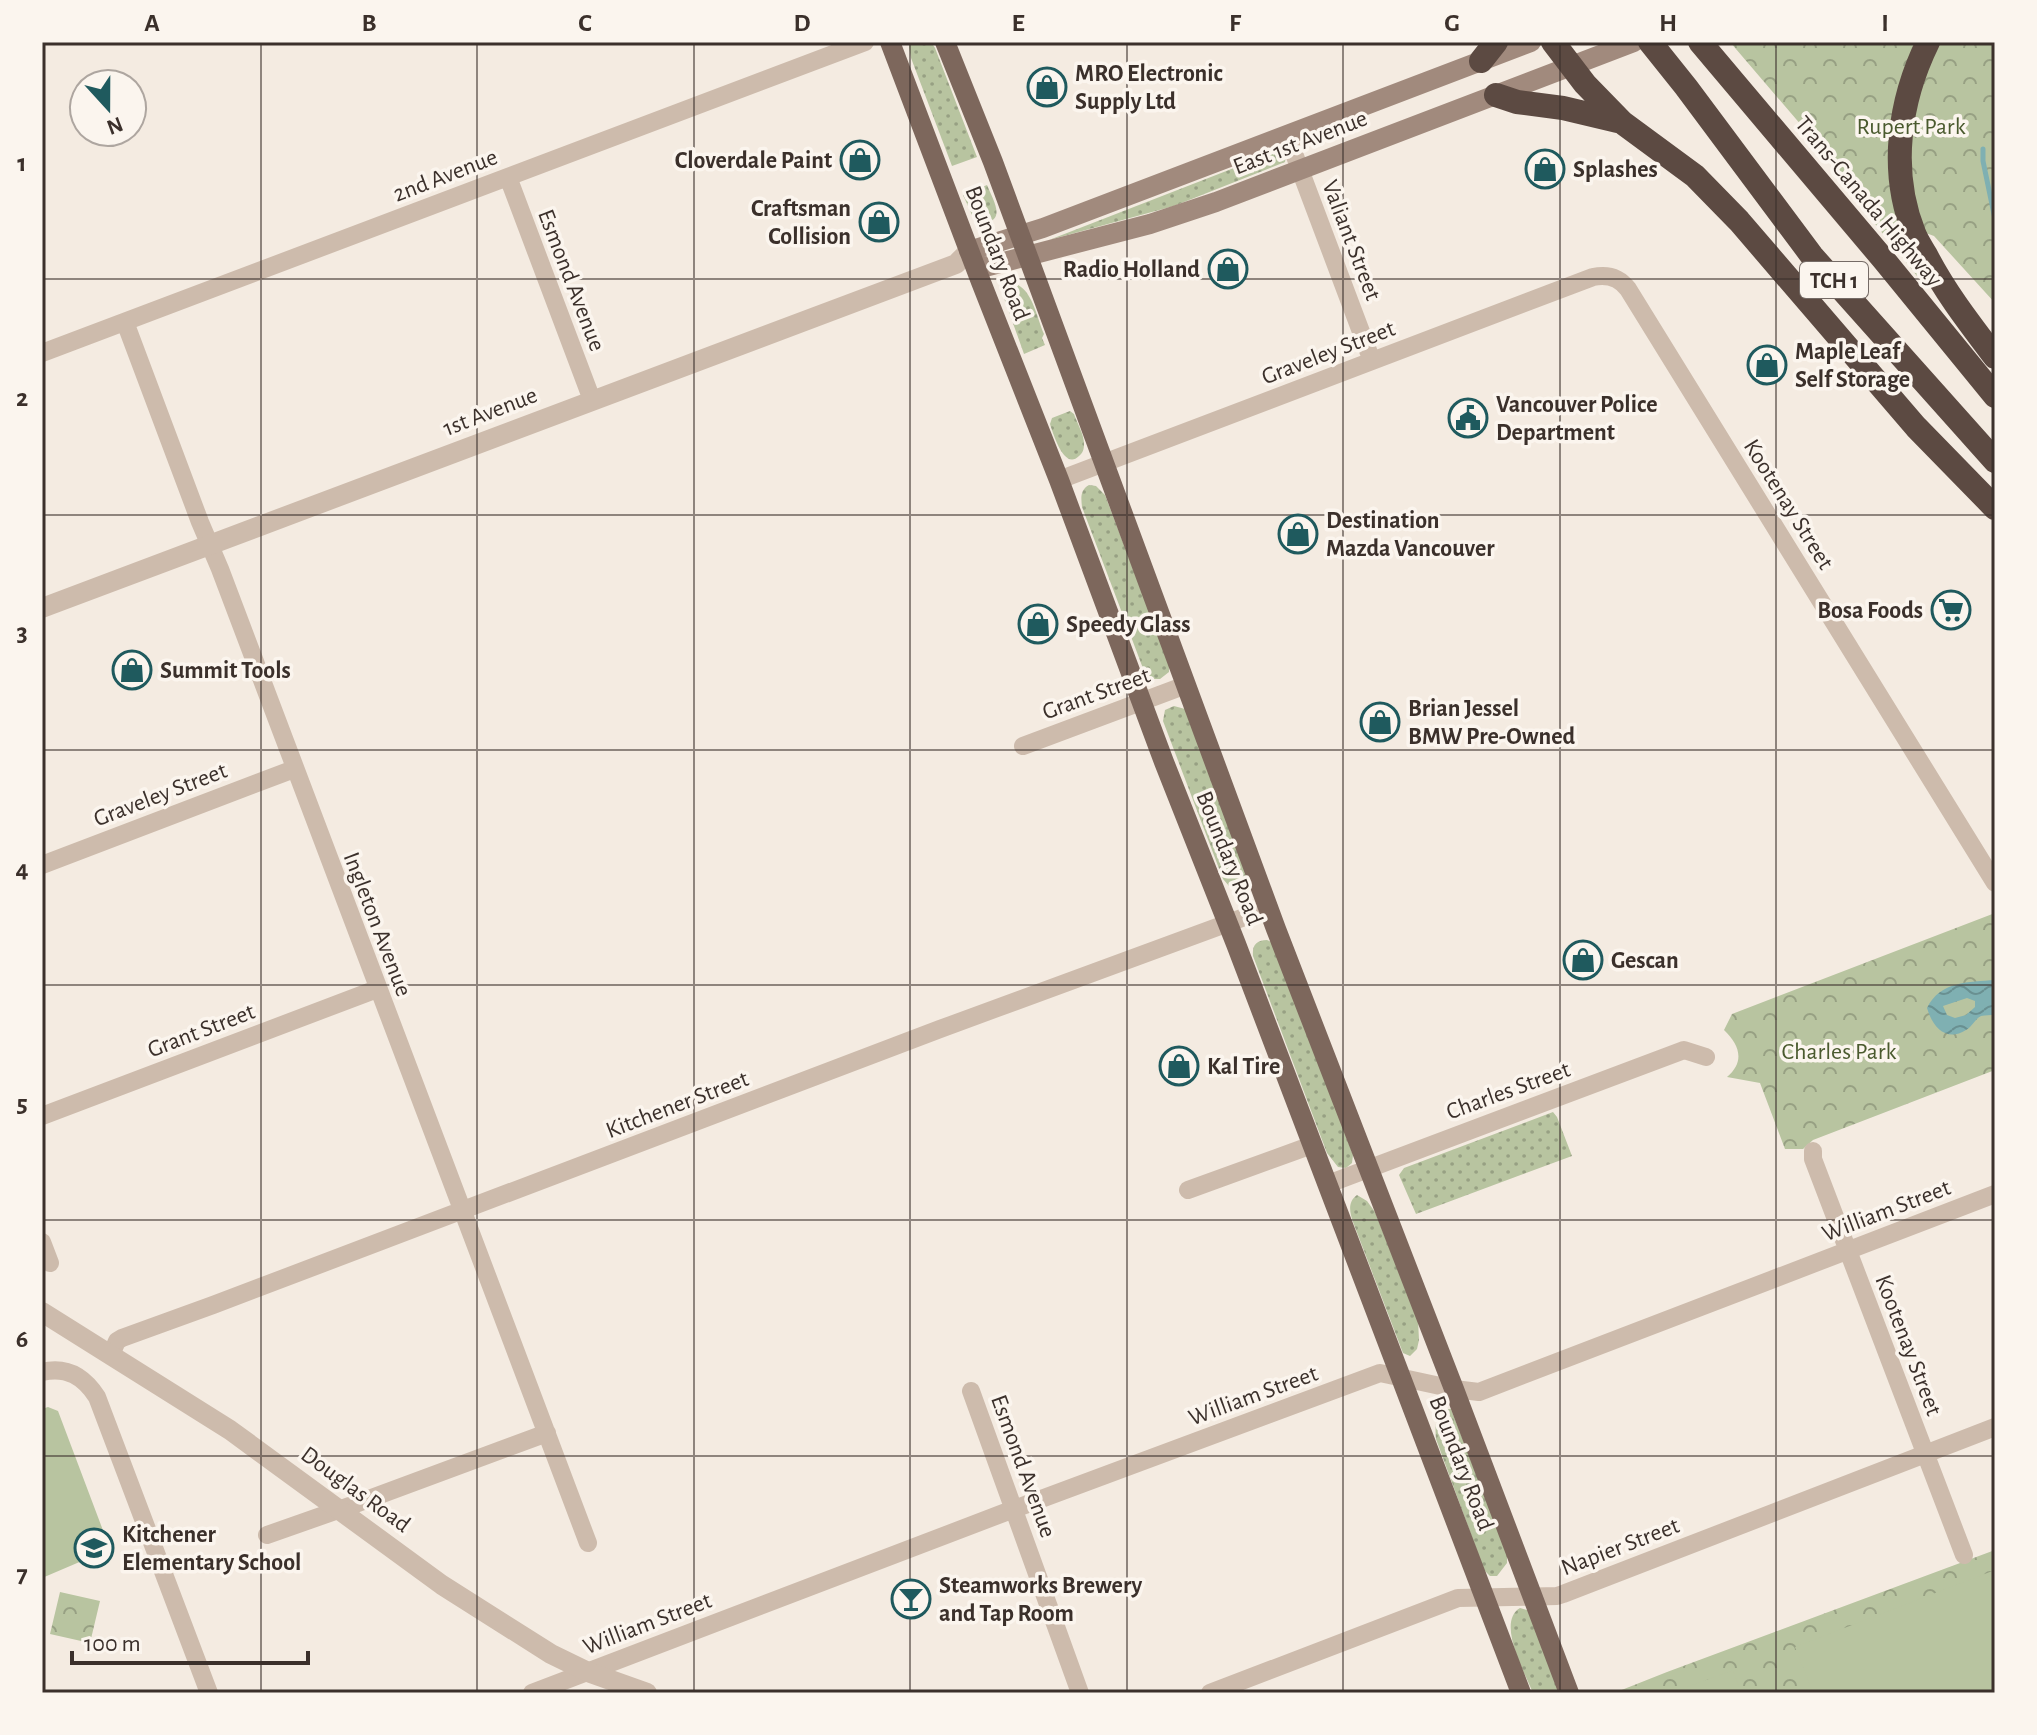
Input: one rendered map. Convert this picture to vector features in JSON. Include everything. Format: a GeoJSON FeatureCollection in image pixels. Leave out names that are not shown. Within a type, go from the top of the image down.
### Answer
{"type":"FeatureCollection","features":[{"type":"Feature","properties":{"kind":"highway"},"geometry":{"type":"LineString","coordinates":[[1553,42],[1585,84],[1623,123],[1695,176],[1728,210],[1916,427],[1995,508]]}},
{"type":"Feature","properties":{"kind":"highway","name":"TCH 1"},"geometry":{"type":"LineString","coordinates":[[1650,42],[1812,256],[1995,461]]}},
{"type":"Feature","properties":{"kind":"highway","name":"Trans-Canada Highway"},"geometry":{"type":"LineString","coordinates":[[1700,42],[1995,396]]}},
{"type":"Feature","properties":{"kind":"highway"},"geometry":{"type":"LineString","coordinates":[[1928,42],[1916,67],[1905,104],[1900,140],[1906,203],[1914,233],[1942,286],[1995,357]]}},
{"type":"Feature","properties":{"kind":"highway"},"geometry":{"type":"LineString","coordinates":[[1496,95],[1623,123]]}},
{"type":"Feature","properties":{"kind":"main road","name":"Boundary Road"},"geometry":{"type":"LineString","coordinates":[[890,42],[967,261],[1059,480],[1521,1693]]}},
{"type":"Feature","properties":{"kind":"main road","name":"Boundary Road"},"geometry":{"type":"LineString","coordinates":[[945,42],[993,162],[1269,908],[1569,1693]]}},
{"type":"Feature","properties":{"kind":"main road","name":"East 1st Avenue"},"geometry":{"type":"LineString","coordinates":[[967,261],[1019,235],[1287,135],[1488,51],[1531,42]]}},
{"type":"Feature","properties":{"kind":"main road","name":"East 1st Avenue"},"geometry":{"type":"LineString","coordinates":[[967,261],[1026,255],[1150,224],[1216,202],[1634,42]]}},
{"type":"Feature","properties":{"kind":"street","name":"2nd Avenue"},"geometry":{"type":"LineString","coordinates":[[42,353],[865,42]]}},
{"type":"Feature","properties":{"kind":"street","name":"Valiant Street"},"geometry":{"type":"LineString","coordinates":[[1287,135],[1372,361]]}},
{"type":"Feature","properties":{"kind":"street","name":"Esmond Avenue"},"geometry":{"type":"LineString","coordinates":[[508,177],[592,400]]}},
{"type":"Feature","properties":{"kind":"street","name":"1st Avenue"},"geometry":{"type":"LineString","coordinates":[[42,608],[967,261]]}},
{"type":"Feature","properties":{"kind":"street","name":"Graveley Street"},"geometry":{"type":"LineString","coordinates":[[1059,480],[1593,277],[1608,275],[1614,278]]}},
{"type":"Feature","properties":{"kind":"street","name":"Kootenay Street"},"geometry":{"type":"LineString","coordinates":[[1614,278],[1628,289],[1995,883]]}},
{"type":"Feature","properties":{"kind":"street","name":"Ingleton Avenue"},"geometry":{"type":"LineString","coordinates":[[125,322],[588,1543]]}},
{"type":"Feature","properties":{"kind":"street","name":"Grant Street"},"geometry":{"type":"LineString","coordinates":[[1023,746],[1186,685]]}},
{"type":"Feature","properties":{"kind":"street","name":"Graveley Street"},"geometry":{"type":"LineString","coordinates":[[42,865],[294,769]]}},
{"type":"Feature","properties":{"kind":"street","name":"Kitchener Street"},"geometry":{"type":"LineString","coordinates":[[111,1355],[117,1341],[122,1338],[1269,908]]}},
{"type":"Feature","properties":{"kind":"street","name":"Grant Street"},"geometry":{"type":"LineString","coordinates":[[42,1116],[377,989]]}},
{"type":"Feature","properties":{"kind":"street","name":"Charles Street"},"geometry":{"type":"LineString","coordinates":[[1328,1184],[1684,1050],[1706,1057]]}},
{"type":"Feature","properties":{"kind":"street"},"geometry":{"type":"LineString","coordinates":[[1188,1190],[1312,1145]]}},
{"type":"Feature","properties":{"kind":"street","name":"Kootenay Street"},"geometry":{"type":"LineString","coordinates":[[1813,1151],[1813,1159],[1964,1555]]}},
{"type":"Feature","properties":{"kind":"street","name":"William Street"},"geometry":{"type":"LineString","coordinates":[[532,1693],[1380,1373],[1479,1392],[1995,1194]]}},
{"type":"Feature","properties":{"kind":"street"},"geometry":{"type":"LineString","coordinates":[[42,1242],[50,1263]]}},
{"type":"Feature","properties":{"kind":"street","name":"Douglas Road"},"geometry":{"type":"LineString","coordinates":[[42,1312],[230,1430],[442,1585],[551,1654],[588,1672],[647,1693]]}},
{"type":"Feature","properties":{"kind":"street"},"geometry":{"type":"LineString","coordinates":[[42,1372],[57,1370],[73,1373],[94,1392],[209,1693]]}},
{"type":"Feature","properties":{"kind":"street","name":"Esmond Avenue"},"geometry":{"type":"LineString","coordinates":[[971,1391],[1080,1693]]}},
{"type":"Feature","properties":{"kind":"street","name":"Napier Street"},"geometry":{"type":"LineString","coordinates":[[1210,1693],[1458,1598],[1563,1594],[1995,1427]]}},
{"type":"Feature","properties":{"kind":"street"},"geometry":{"type":"LineString","coordinates":[[267,1535],[547,1433]]}},
{"type":"Feature","properties":{"kind":"green space"},"geometry":{"type":"Polygon","coordinates":[[[910,42],[931,42],[935,48],[977,157],[952,166],[911,58],[910,42]]]}},
{"type":"Feature","properties":{"kind":"green space","name":"Rupert Park"},"geometry":{"type":"Polygon","coordinates":[[[1730,42],[1995,42],[1995,303],[1934,236],[1879,216],[1730,42]]]}},
{"type":"Feature","properties":{"kind":"green space"},"geometry":{"type":"Polygon","coordinates":[[[1888,143],[1889,205],[1920,275],[1917,276],[1838,178],[1888,143]]]}},
{"type":"Feature","properties":{"kind":"green space"},"geometry":{"type":"Polygon","coordinates":[[[1282,152],[1286,155],[1285,162],[1174,206],[1049,240],[1270,154],[1282,152]]]}},
{"type":"Feature","properties":{"kind":"green space"},"geometry":{"type":"Polygon","coordinates":[[[987,185],[996,214],[995,218],[983,223],[972,215],[963,195],[987,185]]]}},
{"type":"Feature","properties":{"kind":"green space"},"geometry":{"type":"Polygon","coordinates":[[[1018,285],[1034,306],[1045,345],[1024,354],[1003,294],[1007,288],[1018,285]]]}},
{"type":"Feature","properties":{"kind":"green space"},"geometry":{"type":"Polygon","coordinates":[[[1070,411],[1082,432],[1084,444],[1081,454],[1074,459],[1064,455],[1050,424],[1052,418],[1070,411]]]}},
{"type":"Feature","properties":{"kind":"green space"},"geometry":{"type":"Polygon","coordinates":[[[1089,485],[1096,486],[1105,495],[1169,663],[1169,672],[1160,679],[1152,679],[1144,671],[1082,507],[1081,497],[1089,485]]]}},
{"type":"Feature","properties":{"kind":"green space"},"geometry":{"type":"Polygon","coordinates":[[[1174,706],[1185,709],[1248,877],[1241,886],[1229,886],[1223,879],[1163,721],[1165,710],[1174,706]]]}},
{"type":"Feature","properties":{"kind":"green space","name":"Charles Park"},"geometry":{"type":"Polygon","coordinates":[[[1995,913],[1995,1070],[1813,1140],[1803,1149],[1785,1149],[1760,1083],[1727,1077],[1738,1059],[1737,1048],[1724,1030],[1732,1014],[1995,913]]]}},
{"type":"Feature","properties":{"kind":"green space"},"geometry":{"type":"Polygon","coordinates":[[[1267,940],[1274,943],[1353,1155],[1352,1163],[1346,1168],[1338,1167],[1327,1153],[1253,956],[1256,944],[1267,940]]]}},
{"type":"Feature","properties":{"kind":"green space"},"geometry":{"type":"Polygon","coordinates":[[[1553,1112],[1572,1156],[1416,1214],[1399,1175],[1404,1168],[1553,1112]]]}},
{"type":"Feature","properties":{"kind":"green space"},"geometry":{"type":"Polygon","coordinates":[[[1357,1195],[1367,1201],[1375,1212],[1418,1320],[1417,1349],[1410,1356],[1403,1353],[1353,1222],[1351,1204],[1357,1195]]]}},
{"type":"Feature","properties":{"kind":"green space"},"geometry":{"type":"Polygon","coordinates":[[[48,1407],[58,1411],[110,1549],[42,1578],[42,1409],[48,1407]]]}},
{"type":"Feature","properties":{"kind":"green space"},"geometry":{"type":"Polygon","coordinates":[[[1444,1409],[1451,1409],[1507,1553],[1507,1563],[1497,1576],[1490,1576],[1484,1570],[1436,1439],[1436,1422],[1444,1409]]]}},
{"type":"Feature","properties":{"kind":"green space"},"geometry":{"type":"Polygon","coordinates":[[[1995,1550],[1995,1693],[1614,1693],[1667,1672],[1995,1550]]]}},
{"type":"Feature","properties":{"kind":"green space"},"geometry":{"type":"Polygon","coordinates":[[[1995,1570],[1995,1693],[1813,1693],[1795,1647],[1995,1570]]]}},
{"type":"Feature","properties":{"kind":"green space"},"geometry":{"type":"Polygon","coordinates":[[[60,1592],[100,1601],[90,1643],[50,1634],[60,1592]]]}},
{"type":"Feature","properties":{"kind":"green space"},"geometry":{"type":"Polygon","coordinates":[[[1520,1608],[1532,1616],[1561,1693],[1533,1693],[1511,1636],[1513,1615],[1520,1608]]]}},
{"type":"Feature","properties":{"kind":"green space"},"geometry":{"type":"Polygon","coordinates":[[[1733,1670],[1741,1693],[1671,1693],[1733,1670]]]}},
{"type":"Feature","properties":{"kind":"water"},"geometry":{"type":"Polygon","coordinates":[[[1995,980],[1995,1015],[1981,1016],[1968,1029],[1952,1035],[1941,1031],[1932,1021],[1927,1008],[1939,993],[1956,985],[1995,980]],[[1967,998],[1943,1006],[1947,1015],[1955,1018],[1966,1015],[1975,1007],[1975,1001],[1967,998]]]}},
{"type":"Feature","properties":{"kind":"waterway"},"geometry":{"type":"LineString","coordinates":[[1983,149],[1995,219]]}},
{"type":"Feature","properties":{"kind":"place","name":"MRO Electronic Supply Ltd"},"geometry":{"type":"Point","coordinates":[1047,87]}},
{"type":"Feature","properties":{"kind":"place","name":"Cloverdale Paint"},"geometry":{"type":"Point","coordinates":[860,160]}},
{"type":"Feature","properties":{"kind":"place","name":"Splashes"},"geometry":{"type":"Point","coordinates":[1545,169]}},
{"type":"Feature","properties":{"kind":"place","name":"Craftsman Collision"},"geometry":{"type":"Point","coordinates":[879,222]}},
{"type":"Feature","properties":{"kind":"place","name":"Radio Holland"},"geometry":{"type":"Point","coordinates":[1228,269]}},
{"type":"Feature","properties":{"kind":"place","name":"Maple Leaf Self Storage"},"geometry":{"type":"Point","coordinates":[1767,365]}},
{"type":"Feature","properties":{"kind":"place","name":"Vancouver Police Department"},"geometry":{"type":"Point","coordinates":[1468,418]}},
{"type":"Feature","properties":{"kind":"place","name":"Destination Mazda Vancouver"},"geometry":{"type":"Point","coordinates":[1298,534]}},
{"type":"Feature","properties":{"kind":"place","name":"Bosa Foods"},"geometry":{"type":"Point","coordinates":[1951,610]}},
{"type":"Feature","properties":{"kind":"place","name":"Speedy Glass"},"geometry":{"type":"Point","coordinates":[1038,624]}},
{"type":"Feature","properties":{"kind":"place","name":"Summit Tools"},"geometry":{"type":"Point","coordinates":[132,670]}},
{"type":"Feature","properties":{"kind":"place","name":"Brian Jessel BMW Pre-Owned"},"geometry":{"type":"Point","coordinates":[1380,722]}},
{"type":"Feature","properties":{"kind":"place","name":"Gescan"},"geometry":{"type":"Point","coordinates":[1583,960]}},
{"type":"Feature","properties":{"kind":"place","name":"Kal Tire"},"geometry":{"type":"Point","coordinates":[1179,1066]}},
{"type":"Feature","properties":{"kind":"place","name":"Kitchener Elementary School"},"geometry":{"type":"Point","coordinates":[94,1548]}},
{"type":"Feature","properties":{"kind":"place","name":"Steamworks Brewery and Tap Room"},"geometry":{"type":"Point","coordinates":[911,1599]}}]}
